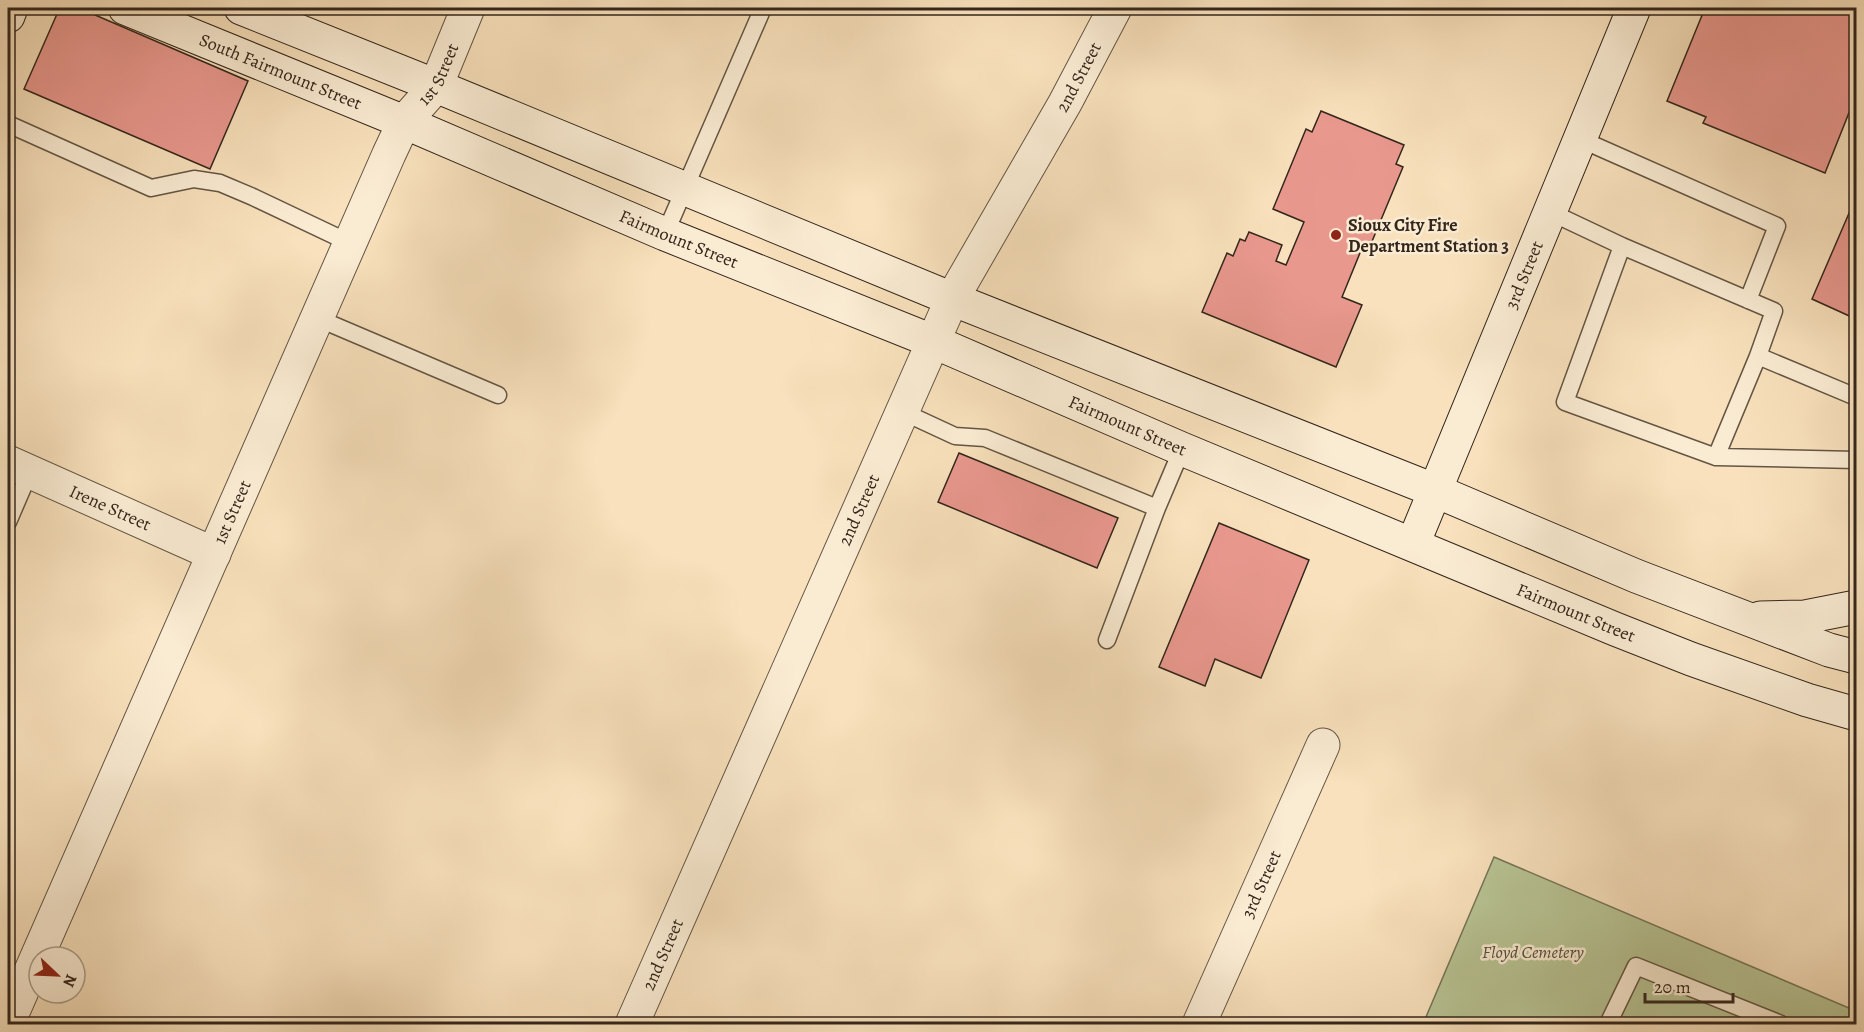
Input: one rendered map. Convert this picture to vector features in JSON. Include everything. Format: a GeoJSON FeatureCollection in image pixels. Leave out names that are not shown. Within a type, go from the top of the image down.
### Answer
{"type":"FeatureCollection","features":[{"type":"Feature","properties":{"kind":"main road"},"geometry":{"type":"LineString","coordinates":[[8,16],[11,8]]}},
{"type":"Feature","properties":{"kind":"main road","name":"South Fairmount Street"},"geometry":{"type":"LineString","coordinates":[[125,8],[404,122]]}},
{"type":"Feature","properties":{"kind":"main road"},"geometry":{"type":"LineString","coordinates":[[240,8],[436,86],[952,299],[1436,491],[1636,576],[1829,650],[1857,657]]}},
{"type":"Feature","properties":{"kind":"main road","name":"2nd Street"},"geometry":{"type":"LineString","coordinates":[[632,1024],[932,341],[952,299],[1065,103],[1115,8]]}},
{"type":"Feature","properties":{"kind":"main road","name":"3rd Street"},"geometry":{"type":"LineString","coordinates":[[1413,544],[1634,8]]}},
{"type":"Feature","properties":{"kind":"main road","name":"1st Street"},"geometry":{"type":"LineString","coordinates":[[8,1023],[404,122],[436,86],[460,10]]}},
{"type":"Feature","properties":{"kind":"main road","name":"Fairmount Street"},"geometry":{"type":"LineString","coordinates":[[404,122],[665,234],[932,341],[1182,449],[1614,629],[1807,700],[1857,714]]}},
{"type":"Feature","properties":{"kind":"main road","name":"Irene Street"},"geometry":{"type":"LineString","coordinates":[[19,467],[214,554]]}},
{"type":"Feature","properties":{"kind":"main road"},"geometry":{"type":"LineString","coordinates":[[1742,618],[1805,617],[1857,607]]}},
{"type":"Feature","properties":{"kind":"main road","name":"3rd Street"},"geometry":{"type":"LineString","coordinates":[[1199,1024],[1323,745]]}},
{"type":"Feature","properties":{"kind":"lane"},"geometry":{"type":"LineString","coordinates":[[665,234],[763,8]]}},
{"type":"Feature","properties":{"kind":"lane"},"geometry":{"type":"LineString","coordinates":[[8,124],[151,188],[194,179],[220,183],[253,196],[350,243]]}},
{"type":"Feature","properties":{"kind":"lane"},"geometry":{"type":"LineString","coordinates":[[1580,139],[1777,226],[1748,300]]}},
{"type":"Feature","properties":{"kind":"lane"},"geometry":{"type":"LineString","coordinates":[[1550,212],[1622,246],[1774,311],[1716,457]]}},
{"type":"Feature","properties":{"kind":"lane"},"geometry":{"type":"LineString","coordinates":[[1622,246],[1565,402],[1716,457],[1857,460]]}},
{"type":"Feature","properties":{"kind":"lane"},"geometry":{"type":"LineString","coordinates":[[317,318],[498,395]]}},
{"type":"Feature","properties":{"kind":"lane"},"geometry":{"type":"LineString","coordinates":[[1758,356],[1857,397]]}},
{"type":"Feature","properties":{"kind":"lane"},"geometry":{"type":"LineString","coordinates":[[901,411],[955,436],[985,438],[1157,508]]}},
{"type":"Feature","properties":{"kind":"lane"},"geometry":{"type":"LineString","coordinates":[[1107,640],[1182,449]]}},
{"type":"Feature","properties":{"kind":"lane"},"geometry":{"type":"LineString","coordinates":[[8,522],[19,467]]}},
{"type":"Feature","properties":{"kind":"lane"},"geometry":{"type":"LineString","coordinates":[[1608,1024],[1636,966],[1781,1024]]}},
{"type":"Feature","properties":{"kind":"green space","name":"Floyd Cemetery"},"geometry":{"type":"Polygon","coordinates":[[[1494,857],[1856,1011],[1856,1024],[1423,1024],[1494,857]]]}},
{"type":"Feature","properties":{"kind":"building"},"geometry":{"type":"Polygon","coordinates":[[[69,8],[79,8],[248,81],[210,169],[24,89],[57,14],[69,8]]]}},
{"type":"Feature","properties":{"kind":"building"},"geometry":{"type":"Polygon","coordinates":[[[1705,8],[1856,8],[1856,95],[1825,173],[1703,123],[1706,117],[1667,101],[1705,8]]]}},
{"type":"Feature","properties":{"kind":"building","name":"Sioux City Fire Department Station 3"},"geometry":{"type":"Polygon","coordinates":[[[1321,111],[1404,145],[1396,164],[1403,167],[1368,251],[1362,248],[1342,297],[1362,305],[1336,367],[1202,312],[1227,253],[1233,256],[1240,239],[1245,241],[1249,232],[1282,245],[1276,261],[1286,265],[1304,222],[1273,209],[1306,129],[1312,132],[1321,111]]]}},
{"type":"Feature","properties":{"kind":"building"},"geometry":{"type":"Polygon","coordinates":[[[1856,197],[1856,319],[1812,299],[1856,197]]]}},
{"type":"Feature","properties":{"kind":"building"},"geometry":{"type":"Polygon","coordinates":[[[959,453],[1118,518],[1097,568],[938,502],[959,453]]]}},
{"type":"Feature","properties":{"kind":"building"},"geometry":{"type":"Polygon","coordinates":[[[1219,523],[1309,560],[1261,678],[1215,659],[1205,686],[1159,667],[1219,523]]]}},
{"type":"Feature","properties":{"kind":"place","name":"Sioux City Fire Department Station 3"},"geometry":{"type":"Point","coordinates":[1336,235]}}]}
